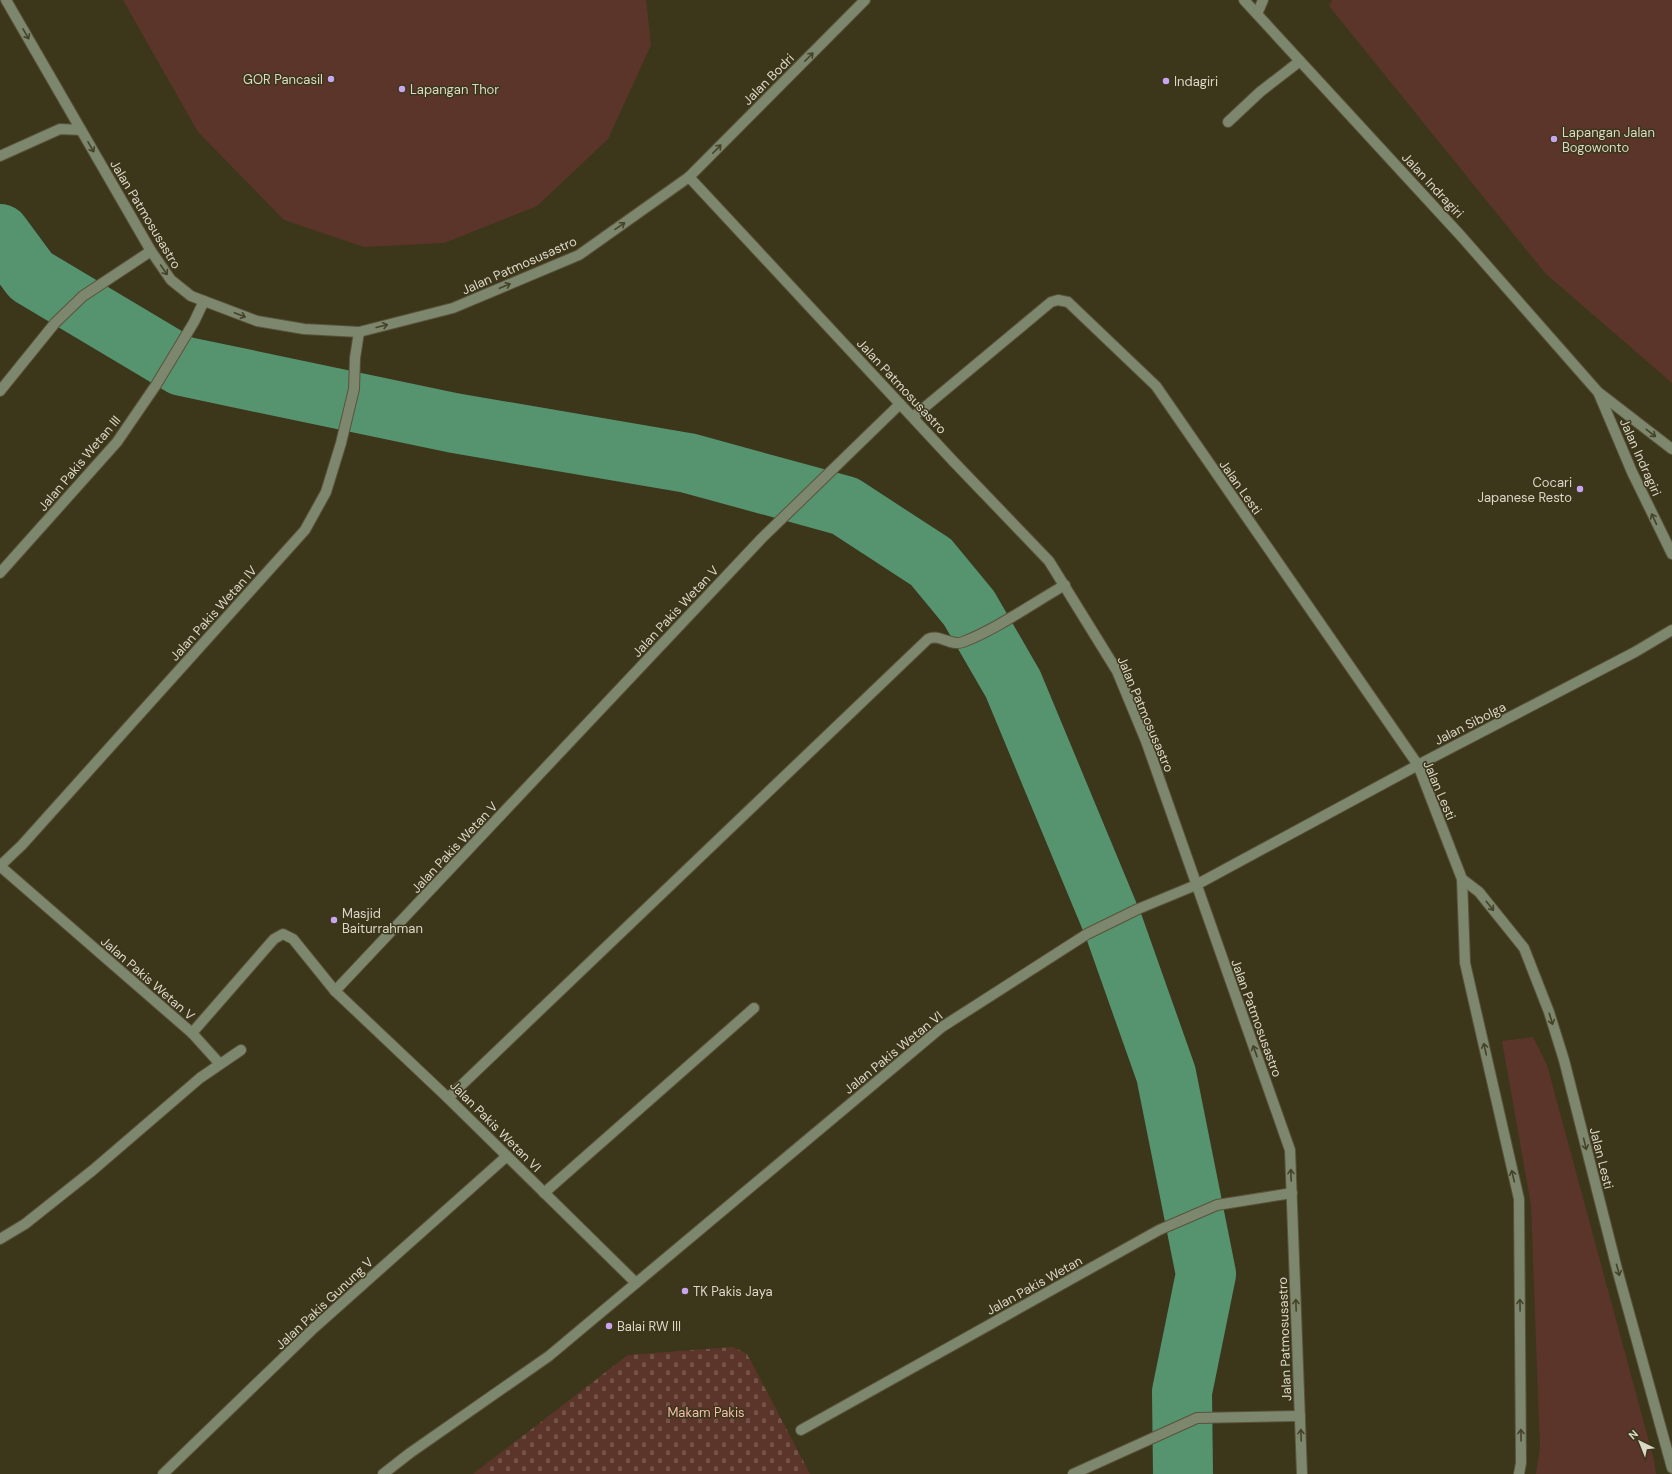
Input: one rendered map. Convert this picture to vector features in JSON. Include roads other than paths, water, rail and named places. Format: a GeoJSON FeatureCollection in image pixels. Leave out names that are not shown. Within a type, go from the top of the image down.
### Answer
{"type":"FeatureCollection","features":[{"type":"Feature","properties":{"kind":"street","name":"Jalan Patmosusastro"},"geometry":{"type":"LineString","coordinates":[[6,0],[151,251],[170,280],[191,296],[257,321],[304,330],[359,332],[453,308],[579,255],[689,177],[900,404],[1049,561],[1117,672],[1146,741],[1290,1150],[1302,1474]]}},
{"type":"Feature","properties":{"kind":"street","name":"Jalan Bodri"},"geometry":{"type":"LineString","coordinates":[[689,177],[865,0]]}},
{"type":"Feature","properties":{"kind":"street","name":"Jalan Indragiri"},"geometry":{"type":"LineString","coordinates":[[1244,0],[1461,236],[1598,392],[1672,450]]}},
{"type":"Feature","properties":{"kind":"street"},"geometry":{"type":"LineString","coordinates":[[1256,14],[1263,0]]}},
{"type":"Feature","properties":{"kind":"street"},"geometry":{"type":"LineString","coordinates":[[1228,122],[1260,92],[1300,61]]}},
{"type":"Feature","properties":{"kind":"street"},"geometry":{"type":"LineString","coordinates":[[0,156],[60,128],[81,130]]}},
{"type":"Feature","properties":{"kind":"street"},"geometry":{"type":"LineString","coordinates":[[0,391],[55,323],[83,296],[151,251]]}},
{"type":"Feature","properties":{"kind":"street","name":"Jalan Lesti"},"geometry":{"type":"LineString","coordinates":[[913,417],[1051,302],[1058,300],[1068,302],[1156,386],[1418,765],[1462,879],[1465,963],[1519,1199],[1521,1463],[1519,1474]]}},
{"type":"Feature","properties":{"kind":"street","name":"Jalan Pakis Wetan III"},"geometry":{"type":"LineString","coordinates":[[0,573],[117,442],[178,350],[204,301]]}},
{"type":"Feature","properties":{"kind":"street","name":"Jalan Pakis Wetan IV"},"geometry":{"type":"LineString","coordinates":[[0,866],[22,845],[305,530],[326,492],[341,443],[354,389],[355,358],[359,332]]}},
{"type":"Feature","properties":{"kind":"street","name":"Jalan Indragiri"},"geometry":{"type":"LineString","coordinates":[[1598,392],[1632,472],[1672,554]]}},
{"type":"Feature","properties":{"kind":"street","name":"Jalan Pakis Wetan V"},"geometry":{"type":"LineString","coordinates":[[0,866],[192,1033],[274,939],[283,934],[292,939],[335,991],[788,512],[900,404]]}},
{"type":"Feature","properties":{"kind":"street"},"geometry":{"type":"LineString","coordinates":[[448,1098],[928,639],[939,637],[954,643],[961,643],[990,629],[1065,585]]}},
{"type":"Feature","properties":{"kind":"street","name":"Jalan Sibolga"},"geometry":{"type":"LineString","coordinates":[[1196,885],[1418,765],[1636,652],[1672,630]]}},
{"type":"Feature","properties":{"kind":"street","name":"Jalan Lesti"},"geometry":{"type":"LineString","coordinates":[[1462,879],[1479,892],[1524,948],[1549,1012],[1564,1060],[1617,1269],[1672,1468]]}},
{"type":"Feature","properties":{"kind":"street","name":"Jalan Pakis Wetan VI"},"geometry":{"type":"LineString","coordinates":[[382,1474],[410,1452],[549,1356],[942,1027],[1087,934],[1138,909],[1196,885]]}},
{"type":"Feature","properties":{"kind":"street","name":"Jalan Pakis Wetan VI"},"geometry":{"type":"LineString","coordinates":[[335,991],[448,1098],[636,1283]]}},
{"type":"Feature","properties":{"kind":"street"},"geometry":{"type":"LineString","coordinates":[[544,1193],[754,1008]]}},
{"type":"Feature","properties":{"kind":"street"},"geometry":{"type":"LineString","coordinates":[[192,1033],[220,1064]]}},
{"type":"Feature","properties":{"kind":"street"},"geometry":{"type":"LineString","coordinates":[[0,1239],[31,1220],[93,1170],[200,1078],[241,1050]]}},
{"type":"Feature","properties":{"kind":"street","name":"Jalan Pakis Gunung V"},"geometry":{"type":"LineString","coordinates":[[163,1474],[314,1328],[507,1156]]}},
{"type":"Feature","properties":{"kind":"street","name":"Jalan Pakis Wetan"},"geometry":{"type":"LineString","coordinates":[[801,1430],[1159,1230],[1217,1205],[1292,1194]]}},
{"type":"Feature","properties":{"kind":"street"},"geometry":{"type":"LineString","coordinates":[[1073,1474],[1197,1418],[1300,1416]]}},
{"type":"Feature","properties":{"kind":"waterway"},"geometry":{"type":"LineString","coordinates":[[0,234],[31,276],[182,366],[454,423],[688,463],[845,506],[931,562],[969,608],[1013,684],[1114,927],[1166,1074],[1206,1274],[1182,1392],[1183,1474]]}},
{"type":"Feature","properties":{"kind":"place","name":"GOR Pancasil"},"geometry":{"type":"Point","coordinates":[331,79]}},
{"type":"Feature","properties":{"kind":"place","name":"Indagiri"},"geometry":{"type":"Point","coordinates":[1166,81]}},
{"type":"Feature","properties":{"kind":"place","name":"Lapangan Thor"},"geometry":{"type":"Point","coordinates":[402,89]}},
{"type":"Feature","properties":{"kind":"place","name":"Lapangan Jalan Bogowonto"},"geometry":{"type":"Point","coordinates":[1554,139]}},
{"type":"Feature","properties":{"kind":"place","name":"Cocari Japanese Resto"},"geometry":{"type":"Point","coordinates":[1580,489]}},
{"type":"Feature","properties":{"kind":"place","name":"Masjid Baiturrahman"},"geometry":{"type":"Point","coordinates":[334,920]}},
{"type":"Feature","properties":{"kind":"place","name":"TK Pakis Jaya"},"geometry":{"type":"Point","coordinates":[685,1291]}},
{"type":"Feature","properties":{"kind":"place","name":"Balai RW III"},"geometry":{"type":"Point","coordinates":[609,1326]}},
{"type":"Feature","properties":{"kind":"park label","name":"Makam Pakis"},"geometry":{"type":"Point","coordinates":[706,1412]}}]}
